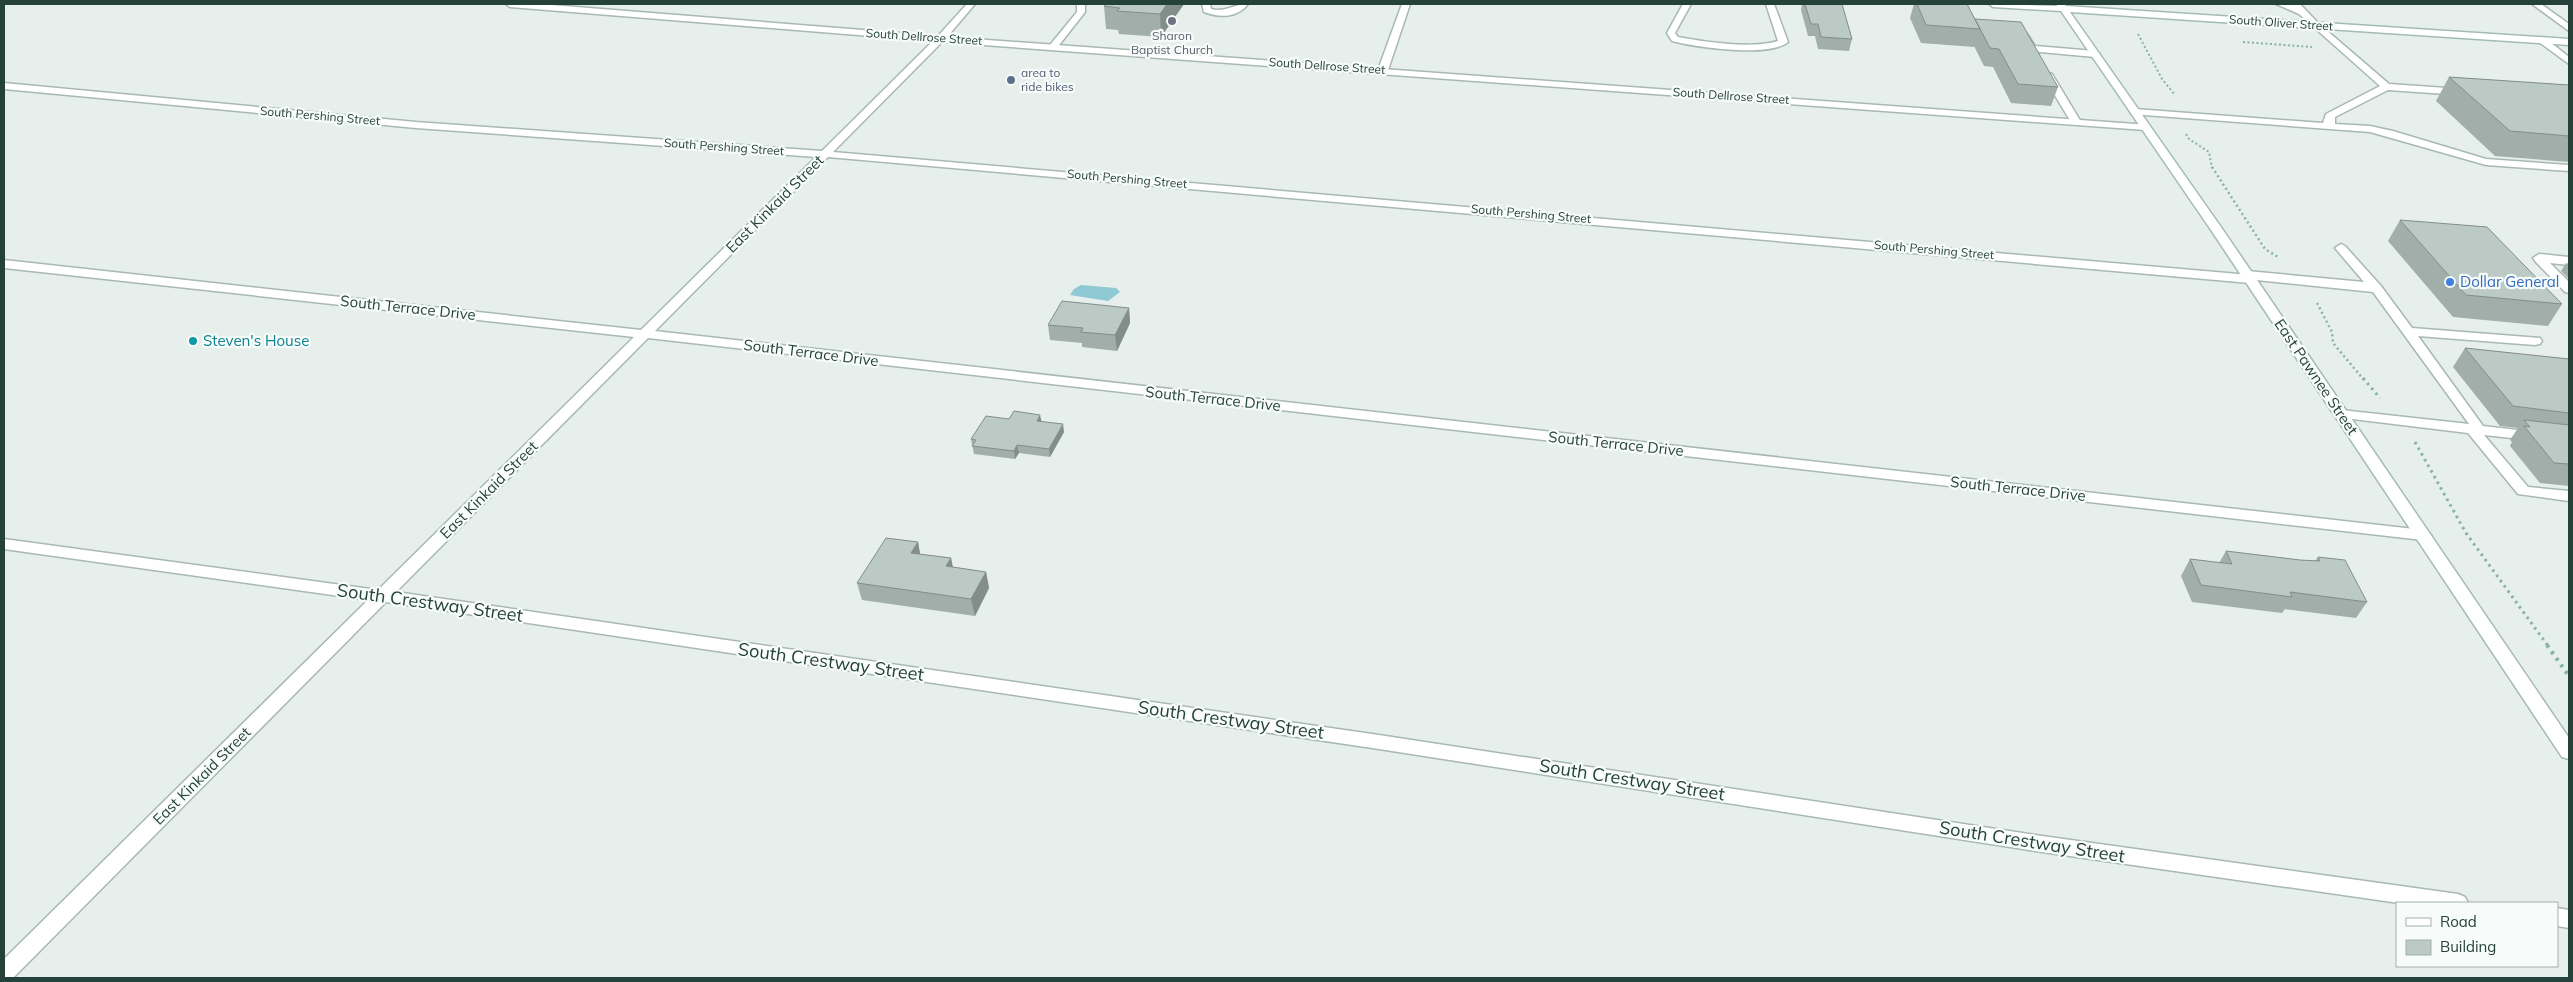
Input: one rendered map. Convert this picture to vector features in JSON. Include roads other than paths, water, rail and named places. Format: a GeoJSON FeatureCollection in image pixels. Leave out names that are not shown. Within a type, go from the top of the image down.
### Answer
{"type":"FeatureCollection","features":[{"type":"Feature","properties":{"kind":"street","name":"South Dellrose Street"},"geometry":{"type":"LineString","coordinates":[[510,4],[940,39],[2145,127]]}},
{"type":"Feature","properties":{"kind":"street","name":"East Kinkaid Street"},"geometry":{"type":"LineString","coordinates":[[4,973],[940,39],[971,4]]}},
{"type":"Feature","properties":{"kind":"street"},"geometry":{"type":"LineString","coordinates":[[1053,47],[1081,12],[1081,4]]}},
{"type":"Feature","properties":{"kind":"street"},"geometry":{"type":"LineString","coordinates":[[1206,4],[1207,10],[1222,13],[1239,10],[1244,4]]}},
{"type":"Feature","properties":{"kind":"street"},"geometry":{"type":"LineString","coordinates":[[1383,70],[1406,4]]}},
{"type":"Feature","properties":{"kind":"street"},"geometry":{"type":"LineString","coordinates":[[1687,4],[1671,33],[1675,39],[1698,43],[1769,46],[1783,42],[1770,4]]}},
{"type":"Feature","properties":{"kind":"street","name":"South Oliver Street"},"geometry":{"type":"LineString","coordinates":[[1993,4],[2061,6],[2569,42]]}},
{"type":"Feature","properties":{"kind":"street"},"geometry":{"type":"LineString","coordinates":[[2280,4],[2303,12]]}},
{"type":"Feature","properties":{"kind":"street"},"geometry":{"type":"LineString","coordinates":[[2295,4],[2315,25],[2386,87]]}},
{"type":"Feature","properties":{"kind":"street"},"geometry":{"type":"LineString","coordinates":[[2536,4],[2569,28]]}},
{"type":"Feature","properties":{"kind":"street","name":"East Pawnee Street"},"geometry":{"type":"LineString","coordinates":[[2061,6],[2249,277],[2569,752]]}},
{"type":"Feature","properties":{"kind":"street"},"geometry":{"type":"LineString","coordinates":[[2014,31],[2022,33],[2076,122]]}},
{"type":"Feature","properties":{"kind":"street"},"geometry":{"type":"LineString","coordinates":[[2542,40],[2569,61]]}},
{"type":"Feature","properties":{"kind":"street"},"geometry":{"type":"LineString","coordinates":[[2037,57],[2095,54]]}},
{"type":"Feature","properties":{"kind":"street","name":"South Pershing Street"},"geometry":{"type":"LineString","coordinates":[[4,86],[416,125],[825,154],[2249,277],[2302,280],[2369,286],[2377,290]]}},
{"type":"Feature","properties":{"kind":"street"},"geometry":{"type":"LineString","coordinates":[[2325,126],[2330,123],[2330,116],[2386,87],[2473,93]]}},
{"type":"Feature","properties":{"kind":"street"},"geometry":{"type":"LineString","coordinates":[[2135,112],[2370,129],[2486,162],[2569,168]]}},
{"type":"Feature","properties":{"kind":"street"},"geometry":{"type":"LineString","coordinates":[[2341,248],[2377,290],[2477,425],[2472,429]]}},
{"type":"Feature","properties":{"kind":"street"},"geometry":{"type":"LineString","coordinates":[[2569,261],[2539,258],[2569,289]]}},
{"type":"Feature","properties":{"kind":"street","name":"South Terrace Drive"},"geometry":{"type":"LineString","coordinates":[[4,264],[645,334],[2423,536]]}},
{"type":"Feature","properties":{"kind":"street"},"geometry":{"type":"LineString","coordinates":[[2407,330],[2535,341]]}},
{"type":"Feature","properties":{"kind":"street"},"geometry":{"type":"LineString","coordinates":[[2341,414],[2569,440]]}},
{"type":"Feature","properties":{"kind":"street"},"geometry":{"type":"LineString","coordinates":[[2472,429],[2523,491],[2569,496]]}},
{"type":"Feature","properties":{"kind":"street","name":"South Crestway Street"},"geometry":{"type":"LineString","coordinates":[[4,544],[382,596],[1435,750],[2042,844],[2451,902]]}},
{"type":"Feature","properties":{"kind":"water"},"geometry":{"type":"Polygon","coordinates":[[[1081,285],[1116,288],[1120,292],[1108,301],[1070,295],[1074,289],[1081,285]]]}},
{"type":"Feature","properties":{"kind":"place","name":"Sharon Baptist Church"},"geometry":{"type":"Point","coordinates":[1172,21]}},
{"type":"Feature","properties":{"kind":"place","name":"area to ride bikes"},"geometry":{"type":"Point","coordinates":[1011,80]}},
{"type":"Feature","properties":{"kind":"place","name":"Dollar General"},"geometry":{"type":"Point","coordinates":[2450,282]}},
{"type":"Feature","properties":{"kind":"place","name":"Steven's House"},"geometry":{"type":"Point","coordinates":[193,341]}}]}
